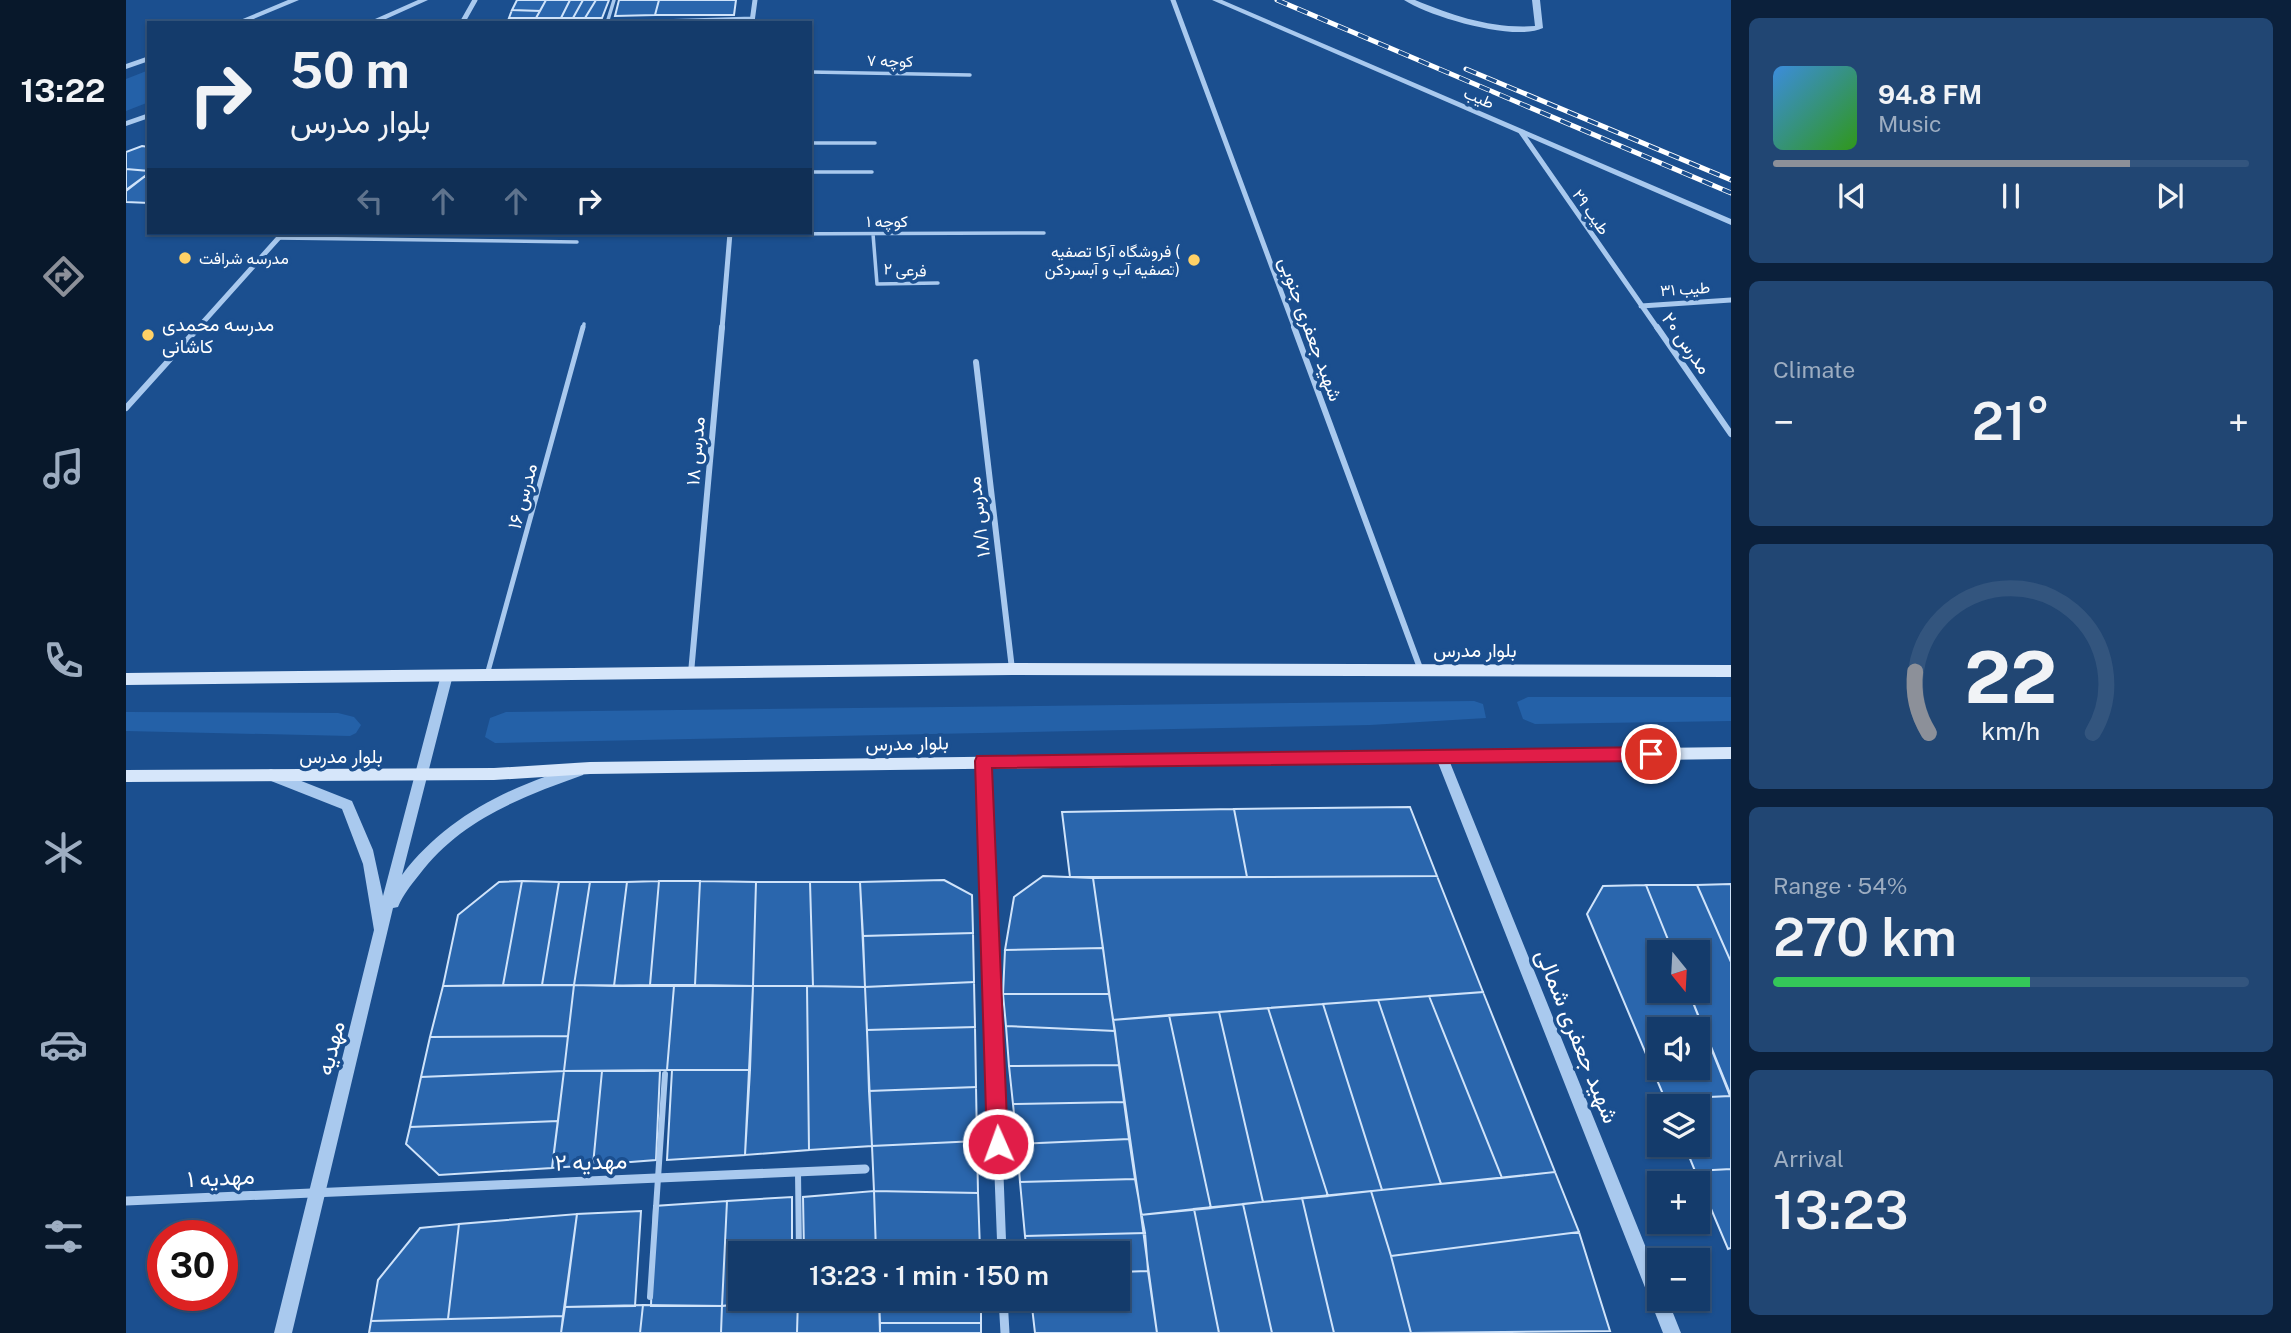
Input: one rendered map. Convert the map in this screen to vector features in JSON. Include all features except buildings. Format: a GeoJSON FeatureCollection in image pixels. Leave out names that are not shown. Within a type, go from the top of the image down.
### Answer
{"type":"FeatureCollection","features":[{"type":"Feature","properties":{"kind":"main road","name":"بلوار مدرس"},"geometry":{"type":"LineString","coordinates":[[126,679],[1012,668],[1731,671]]}},
{"type":"Feature","properties":{"kind":"main road","name":"بلوار مدرس"},"geometry":{"type":"LineString","coordinates":[[126,776],[494,774],[590,768],[983,761],[1731,753]]}},
{"type":"Feature","properties":{"kind":"street"},"geometry":{"type":"LineString","coordinates":[[242,21],[295,0]]}},
{"type":"Feature","properties":{"kind":"street"},"geometry":{"type":"LineString","coordinates":[[375,21],[424,0]]}},
{"type":"Feature","properties":{"kind":"street"},"geometry":{"type":"LineString","coordinates":[[464,21],[475,0]]}},
{"type":"Feature","properties":{"kind":"street"},"geometry":{"type":"LineString","coordinates":[[752,21],[755,0]]}},
{"type":"Feature","properties":{"kind":"street","name":"شهید جعفری جنوبی"},"geometry":{"type":"LineString","coordinates":[[1173,0],[1420,668]]}},
{"type":"Feature","properties":{"kind":"street","name":"طیب"},"geometry":{"type":"LineString","coordinates":[[1216,0],[1731,222]]}},
{"type":"Feature","properties":{"kind":"street"},"geometry":{"type":"LineString","coordinates":[[1408,0],[1458,20],[1510,32],[1539,28],[1536,0]]}},
{"type":"Feature","properties":{"kind":"street"},"geometry":{"type":"LineString","coordinates":[[126,67],[147,59]]}},
{"type":"Feature","properties":{"kind":"street"},"geometry":{"type":"LineString","coordinates":[[126,124],[147,116]]}},
{"type":"Feature","properties":{"kind":"street","name":"طیب ۲۹"},"geometry":{"type":"LineString","coordinates":[[1521,132],[1641,306]]}},
{"type":"Feature","properties":{"kind":"street"},"geometry":{"type":"LineString","coordinates":[[126,408],[281,235]]}},
{"type":"Feature","properties":{"kind":"street","name":"مدرس ۱۸"},"geometry":{"type":"LineString","coordinates":[[691,673],[730,235]]}},
{"type":"Feature","properties":{"kind":"street","name":"طیب ۳۱"},"geometry":{"type":"LineString","coordinates":[[1641,306],[1731,300]]}},
{"type":"Feature","properties":{"kind":"street","name":"مدرس ۲۰"},"geometry":{"type":"LineString","coordinates":[[1641,306],[1731,434]]}},
{"type":"Feature","properties":{"kind":"street","name":"مدرس ۱۸/۱"},"geometry":{"type":"LineString","coordinates":[[976,362],[1012,668]]}},
{"type":"Feature","properties":{"kind":"street","name":"مهدیه"},"geometry":{"type":"LineString","coordinates":[[283,1333],[447,675]]}},
{"type":"Feature","properties":{"kind":"street","name":"شهید جعفری شمالی"},"geometry":{"type":"LineString","coordinates":[[1441,755],[1672,1333]]}},
{"type":"Feature","properties":{"kind":"street"},"geometry":{"type":"LineString","coordinates":[[983,761],[1002,1241]]}},
{"type":"Feature","properties":{"kind":"street"},"geometry":{"type":"LineString","coordinates":[[379,941],[396,894],[433,848],[479,811],[531,786],[590,768]]}},
{"type":"Feature","properties":{"kind":"street"},"geometry":{"type":"LineString","coordinates":[[270,775],[347,805],[365,842],[375,877],[379,941]]}},
{"type":"Feature","properties":{"kind":"street","name":"مهدیه ۲"},"geometry":{"type":"LineString","coordinates":[[318,1191],[865,1169]]}},
{"type":"Feature","properties":{"kind":"street","name":"مهدیه ۱"},"geometry":{"type":"LineString","coordinates":[[126,1201],[318,1191]]}},
{"type":"Feature","properties":{"kind":"street"},"geometry":{"type":"LineString","coordinates":[[1003,1311],[1004,1333]]}},
{"type":"Feature","properties":{"kind":"lane"},"geometry":{"type":"LineString","coordinates":[[608,21],[614,0]]}},
{"type":"Feature","properties":{"kind":"lane","name":"کوچه ۷"},"geometry":{"type":"LineString","coordinates":[[812,72],[970,75]]}},
{"type":"Feature","properties":{"kind":"lane"},"geometry":{"type":"LineString","coordinates":[[812,143],[875,143]]}},
{"type":"Feature","properties":{"kind":"lane"},"geometry":{"type":"LineString","coordinates":[[812,172],[872,172]]}},
{"type":"Feature","properties":{"kind":"lane","name":"کوچه ۱"},"geometry":{"type":"LineString","coordinates":[[812,234],[1044,233]]}},
{"type":"Feature","properties":{"kind":"lane","name":"فرعی ۲"},"geometry":{"type":"LineString","coordinates":[[873,234],[877,284],[938,283]]}},
{"type":"Feature","properties":{"kind":"lane"},"geometry":{"type":"LineString","coordinates":[[281,235],[577,242]]}},
{"type":"Feature","properties":{"kind":"lane","name":"مدرس ۱۶"},"geometry":{"type":"LineString","coordinates":[[487,675],[584,324]]}},
{"type":"Feature","properties":{"kind":"lane"},"geometry":{"type":"LineString","coordinates":[[650,1297],[665,1074]]}},
{"type":"Feature","properties":{"kind":"lane"},"geometry":{"type":"LineString","coordinates":[[798,1172],[799,1241]]}},
{"type":"Feature","properties":{"kind":"shaded area"},"geometry":{"type":"Polygon","coordinates":[[[147,71],[147,103],[126,111],[126,79],[147,71]]]}},
{"type":"Feature","properties":{"kind":"shaded area"},"geometry":{"type":"Polygon","coordinates":[[[1528,697],[1731,697],[1731,721],[1535,724],[1523,719],[1517,702],[1528,697]]]}},
{"type":"Feature","properties":{"kind":"shaded area"},"geometry":{"type":"Polygon","coordinates":[[[1474,701],[1483,704],[1486,718],[1370,725],[495,743],[485,737],[490,718],[506,712],[1474,701]]]}},
{"type":"Feature","properties":{"kind":"shaded area"},"geometry":{"type":"Polygon","coordinates":[[[126,712],[338,713],[354,717],[361,725],[356,733],[350,736],[126,731],[126,712]]]}},
{"type":"Feature","properties":{"kind":"railway"},"geometry":{"type":"LineString","coordinates":[[1277,0],[1731,193]]}},
{"type":"Feature","properties":{"kind":"railway"},"geometry":{"type":"LineString","coordinates":[[1466,69],[1731,180]]}},
{"type":"Feature","properties":{"kind":"place","name":"مدرسه شرافت"},"geometry":{"type":"Point","coordinates":[185,258]}},
{"type":"Feature","properties":{"kind":"place","name":"فروشگاه آرکا تصفیه ( تصفیه آب و آبسردکن)"},"geometry":{"type":"Point","coordinates":[1194,260]}},
{"type":"Feature","properties":{"kind":"place","name":"مدرسه محمدی کاشانی"},"geometry":{"type":"Point","coordinates":[148,335]}},
{"type":"Feature","properties":{"kind":"route"},"geometry":{"type":"LineString","coordinates":[[998,1144],[983,761],[1651,754]]}}]}
